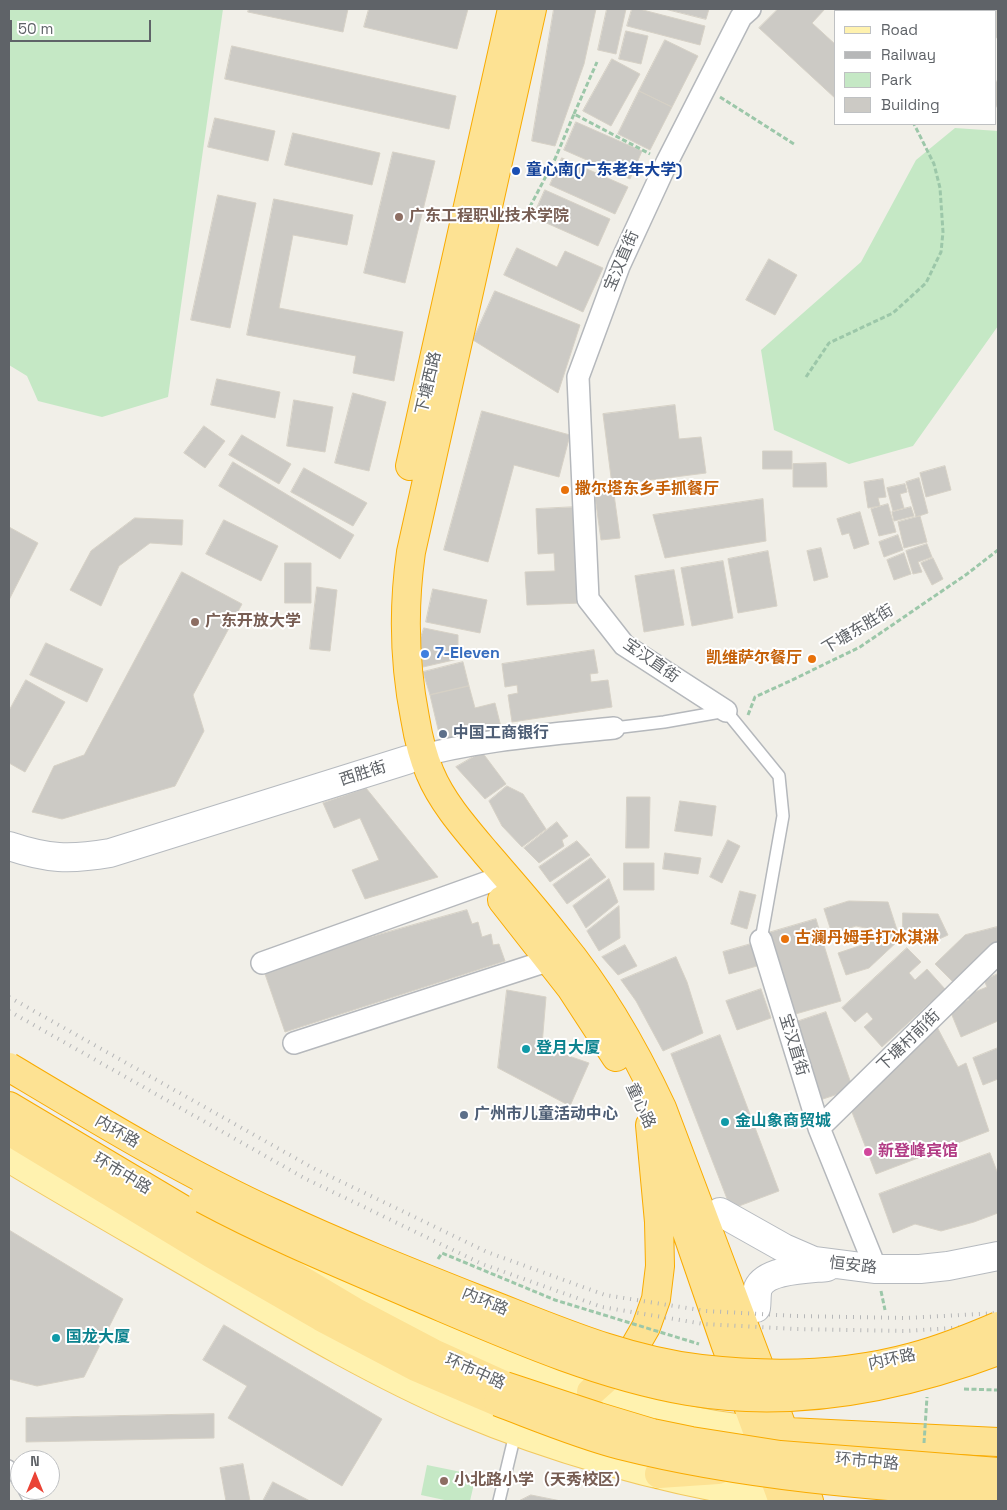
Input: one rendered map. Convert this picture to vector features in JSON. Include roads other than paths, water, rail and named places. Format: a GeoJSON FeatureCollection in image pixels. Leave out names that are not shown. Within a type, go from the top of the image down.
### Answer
{"type":"FeatureCollection","features":[{"type":"Feature","properties":{"kind":"highway","name":"下塘西路"},"geometry":{"type":"LineString","coordinates":[[415,758],[396,707],[390,666],[388,622],[391,558],[512,9]]}},
{"type":"Feature","properties":{"kind":"highway","name":"下塘西路"},"geometry":{"type":"LineString","coordinates":[[415,758],[407,662],[407,579],[416,526],[532,9]]}},
{"type":"Feature","properties":{"kind":"highway","name":"童心路"},"geometry":{"type":"LineString","coordinates":[[415,758],[420,791],[430,810],[463,854],[488,882],[550,960],[603,1034],[633,1088],[656,1117],[794,1432]]}},
{"type":"Feature","properties":{"kind":"highway","name":"童心路"},"geometry":{"type":"LineString","coordinates":[[415,758],[458,818],[559,940],[603,1001],[633,1048],[725,1343],[761,1440],[789,1501]]}},
{"type":"Feature","properties":{"kind":"highway","name":"内环路"},"geometry":{"type":"LineString","coordinates":[[9,1067],[147,1149],[274,1214],[410,1272],[559,1331],[612,1350],[642,1358],[673,1365],[725,1371],[792,1374],[824,1372],[875,1365],[911,1357],[944,1347],[998,1326]]}},
{"type":"Feature","properties":{"kind":"highway"},"geometry":{"type":"LineString","coordinates":[[9,1078],[21,1090],[46,1129]]}},
{"type":"Feature","properties":{"kind":"highway"},"geometry":{"type":"LineString","coordinates":[[21,1090],[236,1209],[265,1240]]}},
{"type":"Feature","properties":{"kind":"highway","name":"内环路"},"geometry":{"type":"LineString","coordinates":[[21,1090],[147,1169],[248,1223],[290,1243],[448,1310],[614,1373],[690,1391],[763,1397],[818,1396],[856,1391],[922,1376],[960,1366],[998,1351]]}},
{"type":"Feature","properties":{"kind":"highway","name":"环市中路"},"geometry":{"type":"LineString","coordinates":[[9,1106],[397,1335],[501,1394],[588,1435],[668,1456],[763,1472],[823,1480],[998,1494]]}},
{"type":"Feature","properties":{"kind":"highway"},"geometry":{"type":"LineString","coordinates":[[591,1392],[627,1360],[646,1327],[656,1299],[660,1266],[656,1117],[681,1124],[690,1138],[756,1308],[794,1432],[809,1501]]}},
{"type":"Feature","properties":{"kind":"highway","name":"环市中路"},"geometry":{"type":"LineString","coordinates":[[9,1131],[246,1273],[374,1346],[432,1375],[598,1417],[652,1433],[691,1441],[780,1455],[998,1472]]}},
{"type":"Feature","properties":{"kind":"highway"},"geometry":{"type":"LineString","coordinates":[[168,1251],[246,1273]]}},
{"type":"Feature","properties":{"kind":"highway","name":"环市中路"},"geometry":{"type":"LineString","coordinates":[[761,1440],[794,1432],[998,1442]]}},
{"type":"Feature","properties":{"kind":"highway"},"geometry":{"type":"LineString","coordinates":[[789,1501],[787,1487],[803,1470],[827,1456],[858,1444],[943,1438]]}},
{"type":"Feature","properties":{"kind":"highway"},"geometry":{"type":"LineString","coordinates":[[659,1474],[724,1469],[739,1464],[761,1440]]}},
{"type":"Feature","properties":{"kind":"highway"},"geometry":{"type":"LineString","coordinates":[[803,1470],[998,1482]]}},
{"type":"Feature","properties":{"kind":"main road"},"geometry":{"type":"LineString","coordinates":[[9,1158],[281,1317],[386,1374],[463,1411],[598,1458],[723,1489],[789,1501]]}},
{"type":"Feature","properties":{"kind":"main road","name":"环市中路"},"geometry":{"type":"LineString","coordinates":[[184,1211],[265,1240],[426,1324],[498,1357],[620,1402],[761,1440]]}},
{"type":"Feature","properties":{"kind":"main road"},"geometry":{"type":"LineString","coordinates":[[598,1458],[621,1451],[635,1437],[638,1426],[636,1418],[620,1402]]}},
{"type":"Feature","properties":{"kind":"main road"},"geometry":{"type":"LineString","coordinates":[[659,1474],[705,1501]]}},
{"type":"Feature","properties":{"kind":"street","name":"宝汉直街"},"geometry":{"type":"LineString","coordinates":[[726,711],[624,645],[588,599],[578,377],[618,266],[667,162],[744,12]]}},
{"type":"Feature","properties":{"kind":"street","name":"西胜街"},"geometry":{"type":"LineString","coordinates":[[9,846],[47,857],[68,858],[110,854],[415,758],[456,748],[533,736],[614,728]]}},
{"type":"Feature","properties":{"kind":"street"},"geometry":{"type":"LineString","coordinates":[[262,963],[488,882]]}},
{"type":"Feature","properties":{"kind":"street","name":"宝汉直街"},"geometry":{"type":"LineString","coordinates":[[761,940],[819,1128],[876,1268]]}},
{"type":"Feature","properties":{"kind":"street","name":"下塘村前街"},"geometry":{"type":"LineString","coordinates":[[819,1128],[998,953]]}},
{"type":"Feature","properties":{"kind":"street"},"geometry":{"type":"LineString","coordinates":[[294,1044],[550,960]]}},
{"type":"Feature","properties":{"kind":"street","name":"恒安路"},"geometry":{"type":"LineString","coordinates":[[720,1212],[784,1248],[814,1261],[876,1268],[920,1270],[998,1256]]}},
{"type":"Feature","properties":{"kind":"street"},"geometry":{"type":"LineString","coordinates":[[756,1308],[758,1289],[764,1280],[792,1270],[846,1265]]}},
{"type":"Feature","properties":{"kind":"lane","name":"西胜街"},"geometry":{"type":"LineString","coordinates":[[614,728],[664,722],[726,711]]}},
{"type":"Feature","properties":{"kind":"lane","name":"宝汉直街"},"geometry":{"type":"LineString","coordinates":[[726,711],[779,776],[783,816],[761,940]]}},
{"type":"Feature","properties":{"kind":"lane"},"geometry":{"type":"LineString","coordinates":[[499,1501],[516,1430]]}},
{"type":"Feature","properties":{"kind":"railway"},"geometry":{"type":"LineString","coordinates":[[9,997],[313,1168],[487,1252],[605,1295],[706,1311],[796,1316],[906,1318],[998,1313]]}},
{"type":"Feature","properties":{"kind":"railway"},"geometry":{"type":"LineString","coordinates":[[9,1011],[306,1179],[482,1264],[602,1307],[704,1324],[795,1329],[906,1331],[998,1325]]}},
{"type":"Feature","properties":{"kind":"place","name":"童心南(广东老年大学)"},"geometry":{"type":"Point","coordinates":[516,171]}},
{"type":"Feature","properties":{"kind":"place","name":"广东工程职业技术学院"},"geometry":{"type":"Point","coordinates":[399,217]}},
{"type":"Feature","properties":{"kind":"place","name":"撒尔塔东乡手抓餐厅"},"geometry":{"type":"Point","coordinates":[565,490]}},
{"type":"Feature","properties":{"kind":"place","name":"广东开放大学"},"geometry":{"type":"Point","coordinates":[195,622]}},
{"type":"Feature","properties":{"kind":"place","name":"7-Eleven"},"geometry":{"type":"Point","coordinates":[425,654]}},
{"type":"Feature","properties":{"kind":"place","name":"凯维萨尔餐厅"},"geometry":{"type":"Point","coordinates":[812,659]}},
{"type":"Feature","properties":{"kind":"place","name":"中国工商银行"},"geometry":{"type":"Point","coordinates":[443,734]}},
{"type":"Feature","properties":{"kind":"place","name":"古澜丹姆手打冰淇淋"},"geometry":{"type":"Point","coordinates":[785,939]}},
{"type":"Feature","properties":{"kind":"place","name":"登月大厦"},"geometry":{"type":"Point","coordinates":[526,1049]}},
{"type":"Feature","properties":{"kind":"place","name":"广州市儿童活动中心"},"geometry":{"type":"Point","coordinates":[464,1115]}},
{"type":"Feature","properties":{"kind":"place","name":"金山象商贸城"},"geometry":{"type":"Point","coordinates":[725,1122]}},
{"type":"Feature","properties":{"kind":"place","name":"新登峰宾馆"},"geometry":{"type":"Point","coordinates":[868,1152]}},
{"type":"Feature","properties":{"kind":"place","name":"国龙大厦"},"geometry":{"type":"Point","coordinates":[56,1338]}},
{"type":"Feature","properties":{"kind":"place","name":"小北路小学（天秀校区）"},"geometry":{"type":"Point","coordinates":[444,1481]}}]}
